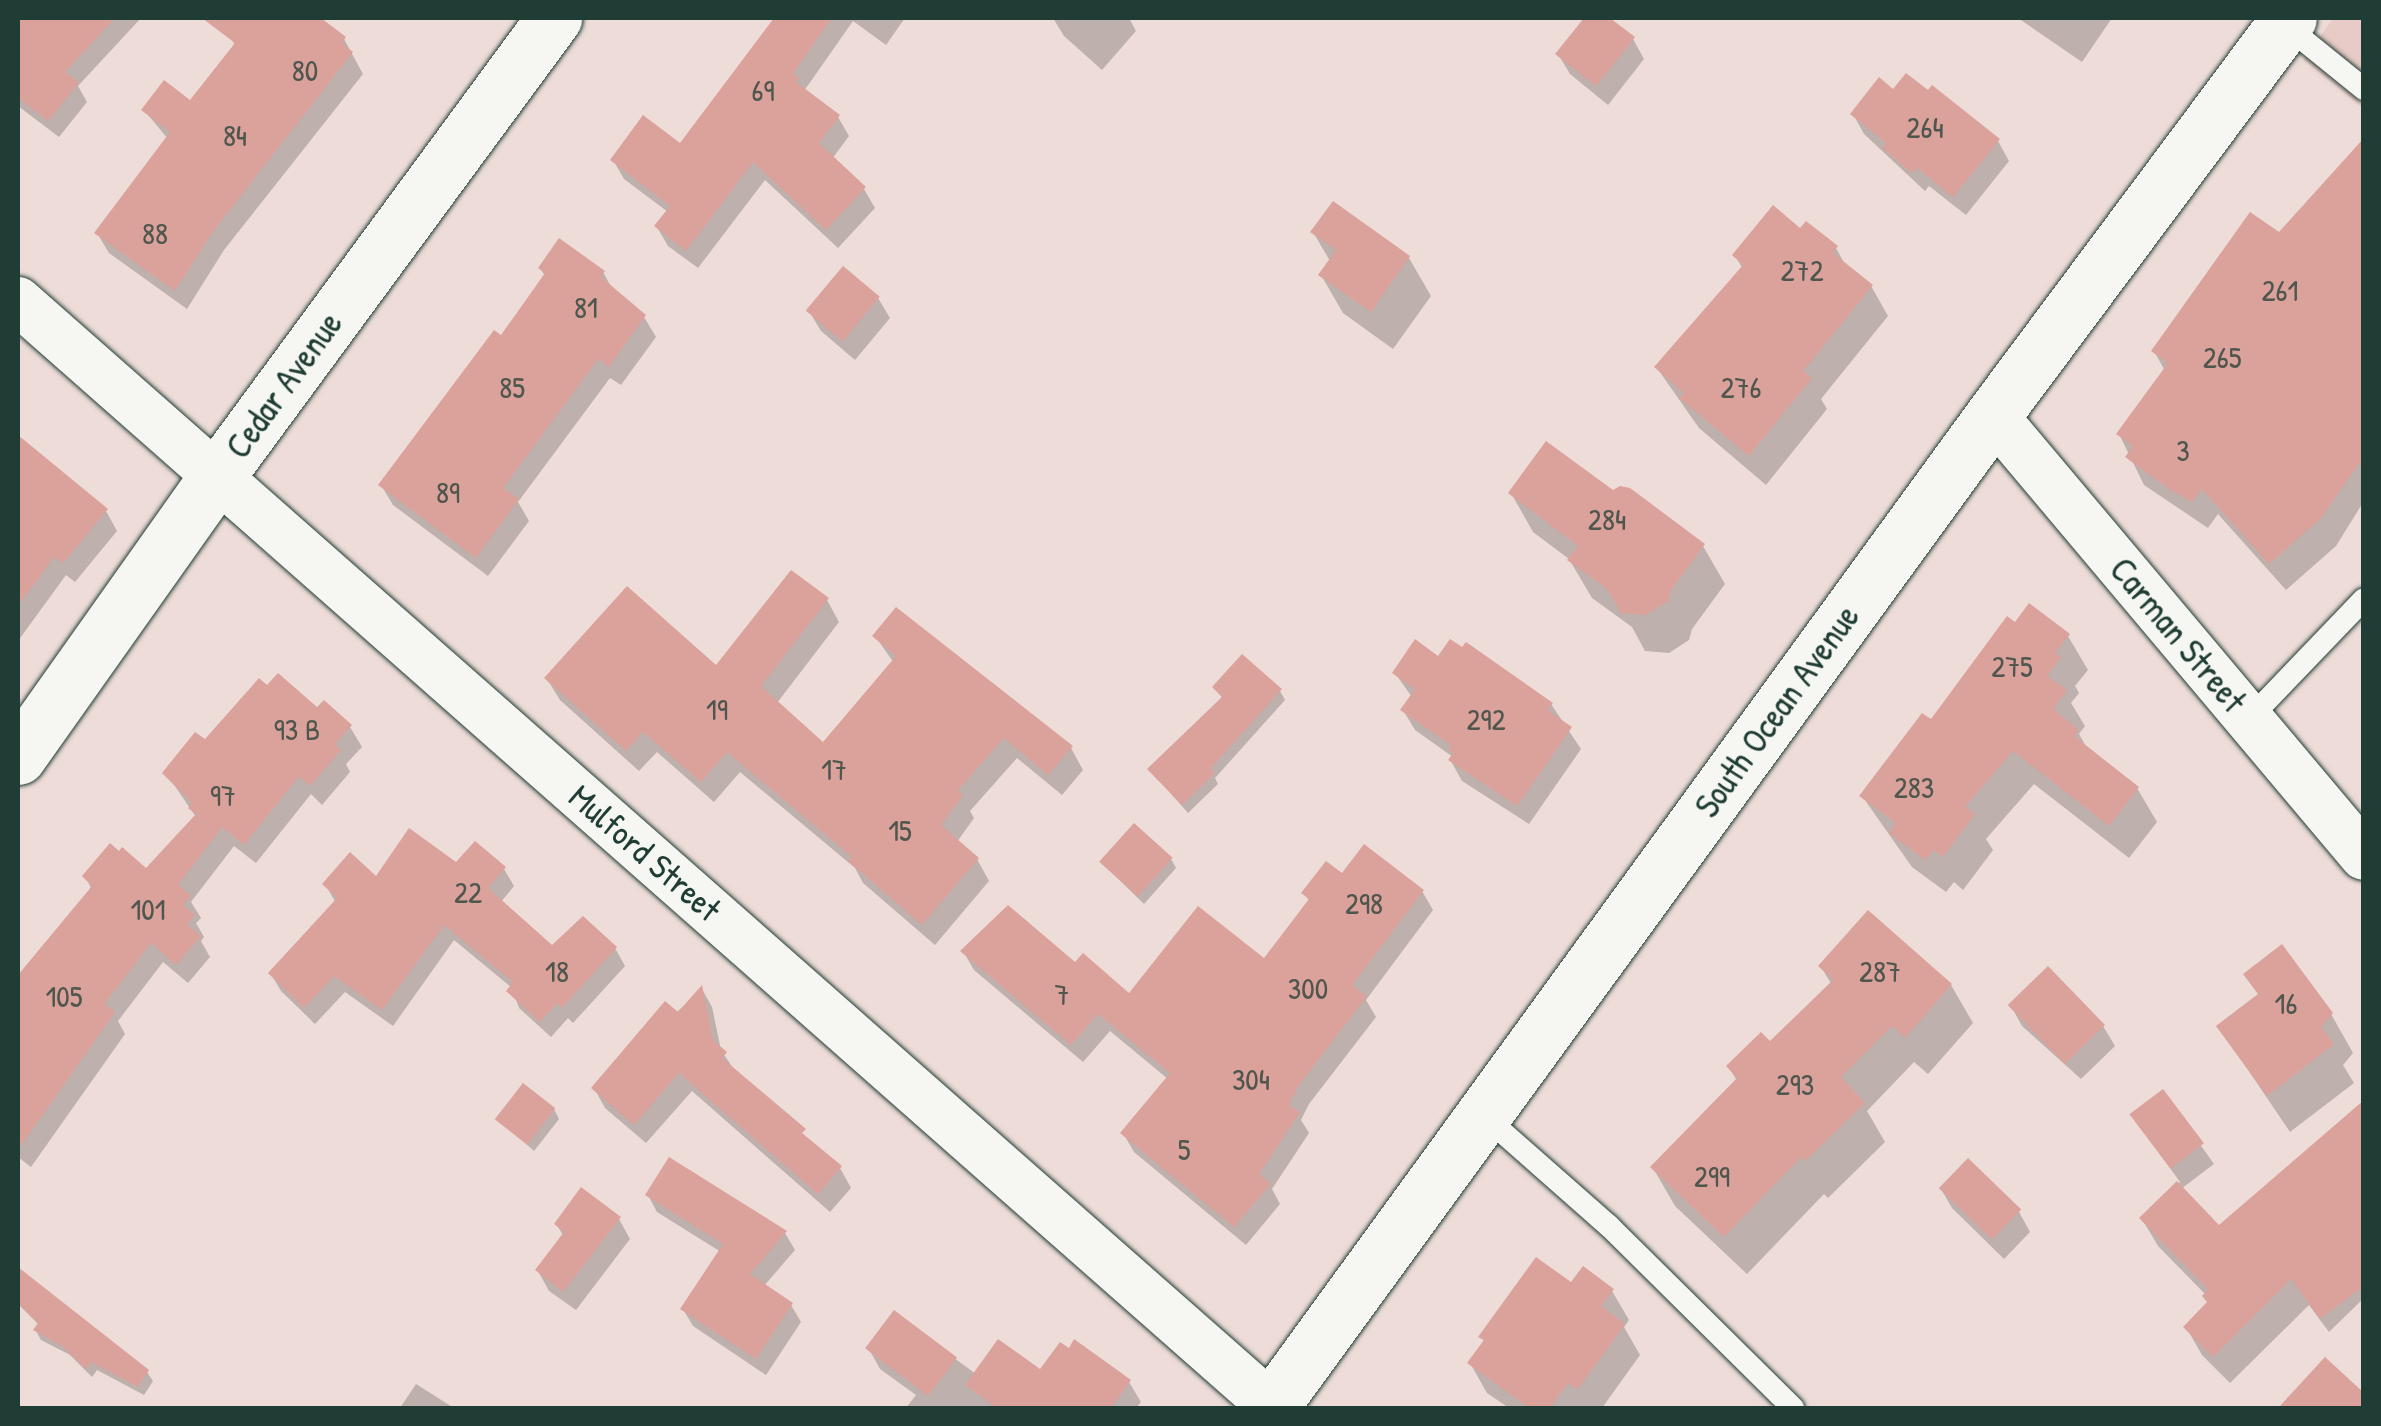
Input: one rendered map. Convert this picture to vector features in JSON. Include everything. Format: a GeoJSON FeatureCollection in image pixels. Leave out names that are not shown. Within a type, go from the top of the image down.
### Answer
{"type":"FeatureCollection","features":[{"type":"Feature","properties":{"kind":"street","name":"Cedar Avenue"},"geometry":{"type":"LineString","coordinates":[[18,756],[217,476],[554,18]]}},
{"type":"Feature","properties":{"kind":"street","name":"South Ocean Avenue"},"geometry":{"type":"LineString","coordinates":[[1271,1407],[1993,414],[2287,21]]}},
{"type":"Feature","properties":{"kind":"street","name":"Mulford Street"},"geometry":{"type":"LineString","coordinates":[[18,301],[1271,1407]]}},
{"type":"Feature","properties":{"kind":"street","name":"Carman Street"},"geometry":{"type":"LineString","coordinates":[[1993,414],[2364,856]]}},
{"type":"Feature","properties":{"kind":"lane"},"geometry":{"type":"LineString","coordinates":[[2287,21],[2364,88]]}},
{"type":"Feature","properties":{"kind":"lane"},"geometry":{"type":"LineString","coordinates":[[2249,720],[2364,599]]}},
{"type":"Feature","properties":{"kind":"lane"},"geometry":{"type":"LineString","coordinates":[[1483,1116],[1609,1226],[1793,1408]]}},
{"type":"Feature","properties":{"kind":"shaded area"},"geometry":{"type":"Polygon","coordinates":[[[2333,18],[2363,18],[2363,108],[2304,60],[2333,18]]]}},
{"type":"Feature","properties":{"kind":"building"},"geometry":{"type":"Polygon","coordinates":[[[18,18],[115,18],[65,72],[79,82],[48,121],[18,98],[18,18]]]}},
{"type":"Feature","properties":{"kind":"building"},"geometry":{"type":"Polygon","coordinates":[[[202,18],[321,18],[346,37],[342,43],[353,52],[214,230],[175,291],[94,233],[170,132],[141,110],[164,80],[190,100],[235,43],[202,18]]]}},
{"type":"Feature","properties":{"kind":"building"},"geometry":{"type":"Polygon","coordinates":[[[774,18],[832,18],[793,73],[799,78],[796,82],[840,115],[819,143],[866,187],[826,230],[753,162],[686,251],[654,226],[670,206],[610,160],[643,115],[680,143],[774,18]]]}},
{"type":"Feature","properties":{"kind":"building"},"geometry":{"type":"Polygon","coordinates":[[[1584,18],[1610,18],[1635,37],[1596,86],[1555,54],[1584,18]]]}},
{"type":"Feature","properties":{"kind":"building"},"geometry":{"type":"Polygon","coordinates":[[[1906,73],[1928,90],[1932,85],[2000,139],[1953,197],[1917,168],[1912,173],[1882,148],[1886,143],[1850,114],[1879,77],[1893,89],[1906,73]]]}},
{"type":"Feature","properties":{"kind":"building"},"geometry":{"type":"Polygon","coordinates":[[[2364,138],[2364,457],[2321,518],[2269,564],[2202,489],[2192,502],[2169,489],[2125,457],[2133,446],[2116,434],[2168,363],[2151,351],[2250,212],[2279,232],[2364,138]]]}},
{"type":"Feature","properties":{"kind":"building"},"geometry":{"type":"Polygon","coordinates":[[[1333,201],[1410,256],[1371,312],[1318,275],[1336,250],[1310,232],[1333,201]]]}},
{"type":"Feature","properties":{"kind":"building"},"geometry":{"type":"Polygon","coordinates":[[[1773,205],[1800,228],[1806,221],[1838,246],[1833,253],[1873,285],[1803,371],[1812,378],[1749,456],[1679,398],[1684,393],[1654,367],[1743,265],[1732,255],[1773,205]]]}},
{"type":"Feature","properties":{"kind":"building"},"geometry":{"type":"Polygon","coordinates":[[[559,238],[605,271],[601,277],[646,315],[609,367],[598,359],[503,488],[519,499],[476,558],[378,485],[494,330],[501,335],[545,273],[538,268],[559,238]]]}},
{"type":"Feature","properties":{"kind":"building"},"geometry":{"type":"Polygon","coordinates":[[[843,266],[880,297],[842,341],[806,310],[843,266]]]}},
{"type":"Feature","properties":{"kind":"building"},"geometry":{"type":"Polygon","coordinates":[[[18,435],[108,509],[63,563],[54,557],[18,606],[18,435]]]}},
{"type":"Feature","properties":{"kind":"building"},"geometry":{"type":"Polygon","coordinates":[[[1546,441],[1613,490],[1620,486],[1630,488],[1705,544],[1671,590],[1668,601],[1646,615],[1621,613],[1607,589],[1567,560],[1578,546],[1508,493],[1546,441]]]}},
{"type":"Feature","properties":{"kind":"building"},"geometry":{"type":"Polygon","coordinates":[[[791,570],[829,598],[761,686],[823,742],[896,656],[872,636],[896,607],[1073,746],[1048,775],[1004,738],[958,790],[963,795],[941,825],[979,858],[922,925],[848,861],[852,857],[727,752],[701,782],[643,732],[626,751],[544,678],[627,586],[716,665],[791,570]]]}},
{"type":"Feature","properties":{"kind":"building"},"geometry":{"type":"Polygon","coordinates":[[[2029,603],[2070,634],[2055,653],[2061,657],[2047,676],[2067,690],[2053,709],[2079,730],[2074,736],[2139,787],[2109,826],[2013,751],[1965,807],[1975,814],[1943,857],[1934,850],[1925,860],[1889,833],[1896,823],[1859,796],[1922,713],[1931,719],[2007,616],[2015,622],[2029,603]]]}},
{"type":"Feature","properties":{"kind":"building"},"geometry":{"type":"Polygon","coordinates":[[[1415,639],[1438,656],[1450,639],[1462,647],[1466,642],[1553,703],[1547,710],[1572,727],[1517,806],[1448,760],[1453,753],[1448,750],[1451,745],[1400,710],[1415,689],[1392,673],[1415,639]]]}},
{"type":"Feature","properties":{"kind":"building"},"geometry":{"type":"Polygon","coordinates":[[[1242,654],[1282,689],[1210,769],[1215,773],[1182,805],[1147,769],[1222,697],[1212,687],[1242,654]]]}},
{"type":"Feature","properties":{"kind":"building"},"geometry":{"type":"Polygon","coordinates":[[[278,673],[317,707],[324,700],[352,725],[335,744],[341,750],[310,786],[299,776],[244,845],[222,827],[178,885],[191,896],[183,905],[195,915],[187,924],[201,936],[176,965],[151,943],[104,1004],[115,1012],[18,1150],[18,975],[92,886],[82,876],[110,843],[119,851],[122,847],[146,868],[196,814],[188,808],[192,803],[162,773],[195,732],[205,739],[259,678],[267,685],[278,673]]]}},
{"type":"Feature","properties":{"kind":"building"},"geometry":{"type":"Polygon","coordinates":[[[1134,823],[1173,858],[1138,896],[1099,862],[1134,823]]]}},
{"type":"Feature","properties":{"kind":"building"},"geometry":{"type":"Polygon","coordinates":[[[409,828],[456,862],[475,841],[506,867],[488,888],[552,945],[583,916],[617,947],[562,1008],[557,1003],[540,1022],[506,991],[513,982],[444,925],[382,1010],[334,976],[304,1008],[268,973],[337,898],[322,884],[350,852],[376,876],[409,828]]]}},
{"type":"Feature","properties":{"kind":"building"},"geometry":{"type":"Polygon","coordinates":[[[1364,844],[1424,890],[1352,985],[1367,996],[1299,1085],[1289,1105],[1300,1112],[1259,1174],[1271,1184],[1234,1227],[1120,1133],[1170,1073],[1098,1014],[1071,1045],[960,951],[1008,905],[1075,962],[1083,953],[1129,993],[1198,906],[1264,958],[1309,899],[1301,893],[1326,861],[1342,873],[1364,844]]]}},
{"type":"Feature","properties":{"kind":"building"},"geometry":{"type":"Polygon","coordinates":[[[1868,910],[1952,984],[1905,1038],[1892,1026],[1841,1077],[1865,1103],[1805,1161],[1801,1157],[1724,1237],[1650,1167],[1737,1078],[1726,1066],[1761,1032],[1770,1041],[1833,980],[1818,966],[1868,910]]]}},
{"type":"Feature","properties":{"kind":"building"},"geometry":{"type":"Polygon","coordinates":[[[2282,944],[2333,1013],[2321,1027],[2334,1044],[2267,1096],[2216,1026],[2258,994],[2243,974],[2282,944]]]}},
{"type":"Feature","properties":{"kind":"building"},"geometry":{"type":"Polygon","coordinates":[[[2048,966],[2105,1025],[2065,1064],[2008,1005],[2048,966]]]}},
{"type":"Feature","properties":{"kind":"building"},"geometry":{"type":"Polygon","coordinates":[[[702,985],[713,1040],[727,1052],[722,1058],[806,1129],[802,1133],[842,1166],[818,1194],[679,1073],[634,1125],[591,1088],[665,1001],[678,1012],[702,985]]]}},
{"type":"Feature","properties":{"kind":"building"},"geometry":{"type":"Polygon","coordinates":[[[523,1083],[555,1108],[527,1144],[495,1119],[523,1083]]]}},
{"type":"Feature","properties":{"kind":"building"},"geometry":{"type":"Polygon","coordinates":[[[2163,1089],[2204,1143],[2170,1169],[2129,1114],[2163,1089]]]}},
{"type":"Feature","properties":{"kind":"building"},"geometry":{"type":"Polygon","coordinates":[[[2364,1100],[2364,1286],[2320,1319],[2291,1279],[2213,1357],[2183,1327],[2207,1302],[2202,1296],[2208,1289],[2139,1218],[2177,1181],[2219,1225],[2364,1100]]]}},
{"type":"Feature","properties":{"kind":"building"},"geometry":{"type":"Polygon","coordinates":[[[669,1157],[787,1231],[750,1274],[793,1303],[756,1359],[680,1309],[723,1244],[645,1195],[669,1157]]]}},
{"type":"Feature","properties":{"kind":"building"},"geometry":{"type":"Polygon","coordinates":[[[1968,1158],[2021,1209],[1992,1240],[1939,1188],[1968,1158]]]}},
{"type":"Feature","properties":{"kind":"building"},"geometry":{"type":"Polygon","coordinates":[[[581,1187],[621,1217],[563,1292],[535,1270],[564,1232],[554,1224],[581,1187]]]}},
{"type":"Feature","properties":{"kind":"building"},"geometry":{"type":"Polygon","coordinates":[[[1536,1257],[1571,1282],[1583,1266],[1614,1289],[1601,1306],[1625,1324],[1578,1389],[1568,1383],[1550,1408],[1529,1408],[1467,1363],[1484,1340],[1478,1337],[1536,1257]]]}},
{"type":"Feature","properties":{"kind":"building"},"geometry":{"type":"Polygon","coordinates":[[[18,1267],[149,1370],[138,1387],[91,1362],[86,1369],[62,1346],[33,1330],[38,1323],[18,1303],[18,1267]]]}},
{"type":"Feature","properties":{"kind":"building"},"geometry":{"type":"Polygon","coordinates":[[[894,1310],[957,1358],[928,1396],[865,1348],[894,1310]]]}},
{"type":"Feature","properties":{"kind":"building"},"geometry":{"type":"Polygon","coordinates":[[[998,1339],[1040,1369],[1060,1342],[1069,1348],[1074,1339],[1131,1380],[1111,1408],[997,1408],[965,1385],[998,1339]]]}},
{"type":"Feature","properties":{"kind":"building"},"geometry":{"type":"Polygon","coordinates":[[[2325,1357],[2364,1393],[2364,1408],[2278,1408],[2325,1357]]]}}]}
